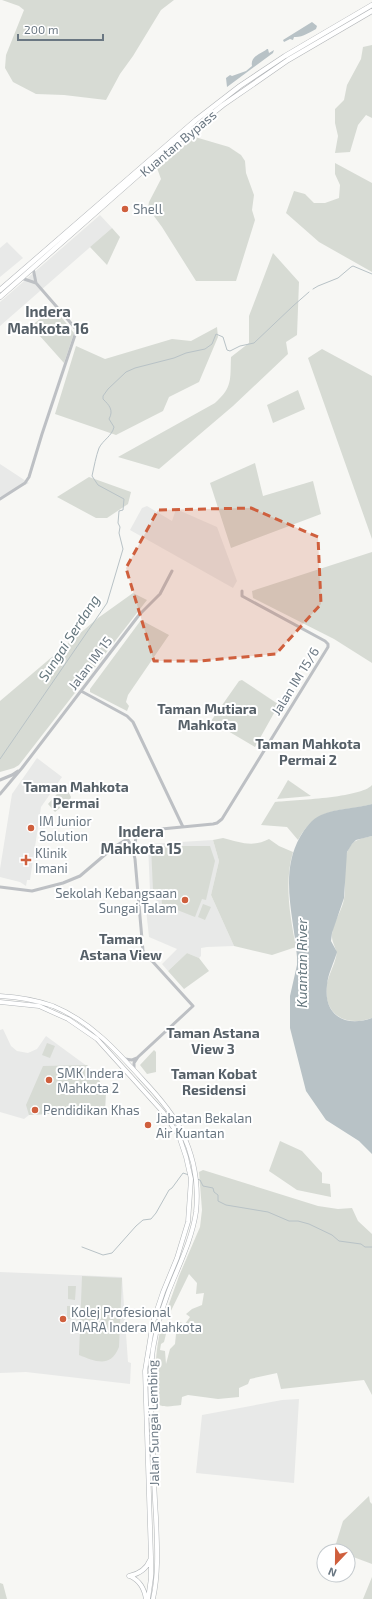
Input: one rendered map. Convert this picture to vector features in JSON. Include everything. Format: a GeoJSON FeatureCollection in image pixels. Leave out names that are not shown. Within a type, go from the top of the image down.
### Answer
{"type":"FeatureCollection","features":[{"type":"Feature","properties":{"kind":"highway","name":"Kuantan Bypass"},"geometry":{"type":"LineString","coordinates":[[0,290],[167,143],[214,106],[285,56],[372,5]]}},
{"type":"Feature","properties":{"kind":"highway","name":"Kuantan Bypass"},"geometry":{"type":"LineString","coordinates":[[0,297],[170,147],[223,105],[288,60],[372,11]]}},
{"type":"Feature","properties":{"kind":"main road","name":"Jalan Sungai Lembing"},"geometry":{"type":"LineString","coordinates":[[0,996],[36,1001],[68,1014],[96,1032],[123,1058],[162,1102],[174,1119],[186,1141],[194,1170],[196,1212],[182,1260],[168,1293],[158,1324],[150,1367],[156,1534],[156,1579],[153,1599]]}},
{"type":"Feature","properties":{"kind":"main road","name":"Jalan Sungai Lembing"},"geometry":{"type":"LineString","coordinates":[[0,1002],[39,1006],[68,1019],[97,1039],[163,1112],[179,1136],[184,1148],[189,1170],[191,1191],[190,1212],[185,1236],[153,1322],[145,1371],[151,1557],[151,1578],[147,1599]]}},
{"type":"Feature","properties":{"kind":"main road"},"geometry":{"type":"LineString","coordinates":[[147,1599],[143,1587],[135,1578],[129,1576],[144,1570],[151,1557]]}},
{"type":"Feature","properties":{"kind":"street"},"geometry":{"type":"LineString","coordinates":[[0,499],[25,483],[29,478],[42,434],[75,337],[76,329],[36,283],[33,268]]}},
{"type":"Feature","properties":{"kind":"street"},"geometry":{"type":"LineString","coordinates":[[21,278],[36,283]]}},
{"type":"Feature","properties":{"kind":"street","name":"Jalan IM 15"},"geometry":{"type":"LineString","coordinates":[[0,794],[22,768],[139,615],[160,594],[172,571]]}},
{"type":"Feature","properties":{"kind":"street","name":"Jalan IM 15/6"},"geometry":{"type":"LineString","coordinates":[[0,885],[10,888],[34,891],[74,880],[110,851],[140,832],[213,824],[222,819],[328,647],[325,641],[242,596],[242,591]]}},
{"type":"Feature","properties":{"kind":"street"},"geometry":{"type":"LineString","coordinates":[[81,691],[127,716],[133,722],[183,827]]}},
{"type":"Feature","properties":{"kind":"street","name":"Jalan IM 15"},"geometry":{"type":"LineString","coordinates":[[0,780],[12,775],[22,768]]}},
{"type":"Feature","properties":{"kind":"street"},"geometry":{"type":"LineString","coordinates":[[134,855],[136,837],[151,830]]}},
{"type":"Feature","properties":{"kind":"street"},"geometry":{"type":"LineString","coordinates":[[127,839],[132,846],[134,855],[143,951],[193,1006],[138,1057],[134,1063],[134,1070]]}},
{"type":"Feature","properties":{"kind":"street"},"geometry":{"type":"LineString","coordinates":[[110,851],[123,845],[128,846],[134,855]]}},
{"type":"Feature","properties":{"kind":"street"},"geometry":{"type":"LineString","coordinates":[[123,1058],[132,1060],[138,1057]]}},
{"type":"Feature","properties":{"kind":"highlighted area"},"geometry":{"type":"Polygon","coordinates":[[[251,508],[318,537],[321,604],[276,654],[199,661],[154,661],[126,568],[158,510],[251,508]]]}},
{"type":"Feature","properties":{"kind":"shaded area"},"geometry":{"type":"Polygon","coordinates":[[[2,0],[174,0],[161,10],[133,56],[120,74],[106,100],[64,95],[36,94],[13,82],[5,68],[6,55],[24,10],[19,6],[2,0]]]}},
{"type":"Feature","properties":{"kind":"shaded area"},"geometry":{"type":"Polygon","coordinates":[[[372,45],[372,118],[366,115],[358,125],[350,152],[335,153],[338,136],[335,123],[335,109],[344,100],[347,85],[361,59],[363,47],[372,45]]]}},
{"type":"Feature","properties":{"kind":"shaded area"},"geometry":{"type":"Polygon","coordinates":[[[195,137],[229,147],[241,155],[245,161],[246,173],[254,195],[252,210],[255,220],[236,281],[196,281],[162,227],[148,208],[149,202],[161,179],[157,168],[195,137]]]}},
{"type":"Feature","properties":{"kind":"shaded area"},"geometry":{"type":"Polygon","coordinates":[[[335,163],[372,183],[372,272],[319,242],[286,213],[294,191],[305,194],[314,203],[325,203],[339,198],[340,185],[335,174],[335,163]]]}},
{"type":"Feature","properties":{"kind":"shaded area"},"geometry":{"type":"Polygon","coordinates":[[[100,215],[112,228],[0,326],[0,302],[100,215]]]}},
{"type":"Feature","properties":{"kind":"shaded area"},"geometry":{"type":"Polygon","coordinates":[[[112,228],[120,237],[107,265],[90,247],[112,228]]]}},
{"type":"Feature","properties":{"kind":"shaded area"},"geometry":{"type":"Polygon","coordinates":[[[7,242],[23,258],[0,277],[0,248],[7,242]]]}},
{"type":"Feature","properties":{"kind":"shaded area"},"geometry":{"type":"Polygon","coordinates":[[[273,253],[299,282],[297,335],[286,342],[288,354],[233,406],[159,469],[118,457],[215,403],[225,392],[228,387],[230,377],[231,357],[249,343],[249,316],[273,253]]]}},
{"type":"Feature","properties":{"kind":"shaded area"},"geometry":{"type":"Polygon","coordinates":[[[54,308],[74,333],[64,363],[31,326],[54,308]]]}},
{"type":"Feature","properties":{"kind":"shaded area"},"geometry":{"type":"Polygon","coordinates":[[[217,327],[218,337],[199,382],[169,397],[163,411],[116,435],[55,414],[76,346],[105,359],[172,339],[191,341],[217,327]]]}},
{"type":"Feature","properties":{"kind":"shaded area"},"geometry":{"type":"Polygon","coordinates":[[[322,349],[372,376],[372,539],[308,358],[322,349]]]}},
{"type":"Feature","properties":{"kind":"shaded area"},"geometry":{"type":"Polygon","coordinates":[[[298,390],[305,409],[273,423],[267,405],[298,390]]]}},
{"type":"Feature","properties":{"kind":"shaded area"},"geometry":{"type":"Polygon","coordinates":[[[255,463],[263,496],[313,481],[321,514],[231,548],[210,483],[255,463]]]}},
{"type":"Feature","properties":{"kind":"shaded area"},"geometry":{"type":"Polygon","coordinates":[[[0,464],[29,483],[0,497],[0,464]]]}},
{"type":"Feature","properties":{"kind":"shaded area"},"geometry":{"type":"Polygon","coordinates":[[[89,477],[131,492],[128,504],[107,518],[96,518],[57,497],[89,477]]]}},
{"type":"Feature","properties":{"kind":"shaded area"},"geometry":{"type":"Polygon","coordinates":[[[147,506],[172,521],[176,509],[217,527],[237,581],[233,588],[130,530],[142,508],[147,506]]]}},
{"type":"Feature","properties":{"kind":"shaded area"},"geometry":{"type":"Polygon","coordinates":[[[372,552],[372,663],[334,639],[253,598],[252,591],[372,552]]]}},
{"type":"Feature","properties":{"kind":"shaded area"},"geometry":{"type":"Polygon","coordinates":[[[133,593],[147,600],[19,765],[0,772],[0,701],[98,618],[133,593]]]}},
{"type":"Feature","properties":{"kind":"shaded area"},"geometry":{"type":"Polygon","coordinates":[[[141,620],[169,635],[128,695],[126,702],[129,706],[127,711],[90,692],[90,689],[141,620]]]}},
{"type":"Feature","properties":{"kind":"shaded area"},"geometry":{"type":"Polygon","coordinates":[[[242,680],[278,704],[255,747],[211,721],[239,681],[242,680]]]}},
{"type":"Feature","properties":{"kind":"shaded area"},"geometry":{"type":"Polygon","coordinates":[[[37,758],[62,777],[41,807],[30,880],[27,880],[26,886],[20,882],[0,877],[0,869],[12,794],[37,758]]]}},
{"type":"Feature","properties":{"kind":"shaded area"},"geometry":{"type":"Polygon","coordinates":[[[288,780],[311,796],[277,799],[288,780]]]}},
{"type":"Feature","properties":{"kind":"shaded area"},"geometry":{"type":"Polygon","coordinates":[[[65,785],[71,797],[70,800],[55,812],[48,804],[65,785]]]}},
{"type":"Feature","properties":{"kind":"shaded area"},"geometry":{"type":"Polygon","coordinates":[[[372,785],[372,804],[330,812],[321,816],[305,829],[298,840],[287,827],[261,825],[275,802],[341,796],[355,793],[372,785]]]}},
{"type":"Feature","properties":{"kind":"shaded area"},"geometry":{"type":"Polygon","coordinates":[[[372,836],[372,1018],[362,1021],[352,1021],[337,1016],[328,1003],[326,994],[327,983],[336,954],[332,934],[344,899],[345,860],[349,848],[359,839],[372,836]]]}},
{"type":"Feature","properties":{"kind":"shaded area"},"geometry":{"type":"Polygon","coordinates":[[[223,838],[251,844],[263,842],[269,839],[279,846],[293,852],[290,863],[288,887],[290,912],[296,947],[272,955],[234,946],[211,895],[219,861],[213,840],[223,838]]]}},
{"type":"Feature","properties":{"kind":"shaded area","name":"Sekolah Kebangsaan Sungai Talam"},"geometry":{"type":"Polygon","coordinates":[[[213,840],[219,861],[211,895],[234,946],[201,948],[201,956],[199,958],[187,953],[168,971],[162,964],[177,949],[149,937],[146,909],[157,906],[156,894],[150,892],[148,844],[213,840]]]}},
{"type":"Feature","properties":{"kind":"shaded area"},"geometry":{"type":"Polygon","coordinates":[[[151,846],[210,846],[215,861],[206,900],[202,899],[195,917],[162,904],[161,891],[153,890],[151,846]]]}},
{"type":"Feature","properties":{"kind":"shaded area"},"geometry":{"type":"Polygon","coordinates":[[[203,904],[211,907],[205,920],[198,917],[203,904]]]}},
{"type":"Feature","properties":{"kind":"shaded area"},"geometry":{"type":"Polygon","coordinates":[[[187,953],[199,958],[209,971],[184,989],[168,971],[187,953]]]}},
{"type":"Feature","properties":{"kind":"shaded area","name":"SMK Indera Mahkota 2"},"geometry":{"type":"Polygon","coordinates":[[[3,1029],[11,1046],[17,1051],[28,1053],[37,1049],[46,1036],[91,1069],[106,1090],[105,1111],[29,1115],[24,1119],[0,1112],[0,1030],[3,1029]]]}},
{"type":"Feature","properties":{"kind":"shaded area"},"geometry":{"type":"Polygon","coordinates":[[[47,1043],[55,1046],[50,1058],[42,1055],[47,1043]]]}},
{"type":"Feature","properties":{"kind":"shaded area"},"geometry":{"type":"Polygon","coordinates":[[[154,1050],[156,1052],[156,1072],[147,1074],[140,1065],[154,1050]]]}},
{"type":"Feature","properties":{"kind":"shaded area"},"geometry":{"type":"Polygon","coordinates":[[[87,1065],[106,1090],[105,1111],[29,1115],[26,1105],[43,1066],[87,1065]]]}},
{"type":"Feature","properties":{"kind":"shaded area"},"geometry":{"type":"Polygon","coordinates":[[[280,1141],[302,1151],[322,1173],[322,1183],[330,1184],[331,1197],[297,1190],[269,1171],[280,1141]]]}},
{"type":"Feature","properties":{"kind":"shaded area"},"geometry":{"type":"Polygon","coordinates":[[[203,1170],[318,1206],[338,1209],[352,1208],[358,1221],[372,1234],[372,1395],[364,1380],[281,1389],[277,1373],[250,1379],[248,1384],[239,1388],[239,1397],[218,1399],[188,1395],[182,1397],[181,1405],[170,1406],[159,1405],[154,1401],[156,1355],[161,1327],[168,1326],[164,1342],[161,1344],[160,1350],[165,1351],[166,1364],[170,1349],[175,1344],[177,1324],[180,1322],[185,1324],[190,1317],[186,1314],[192,1309],[202,1305],[204,1293],[196,1294],[197,1283],[189,1274],[167,1319],[164,1318],[179,1276],[200,1227],[202,1210],[199,1172],[203,1170]]]}},
{"type":"Feature","properties":{"kind":"shaded area","name":"Kolej Profesional MARA Indera Mahkota"},"geometry":{"type":"Polygon","coordinates":[[[0,1272],[122,1277],[128,1362],[131,1363],[130,1384],[26,1372],[0,1373],[0,1272]]]}},
{"type":"Feature","properties":{"kind":"shaded area"},"geometry":{"type":"Polygon","coordinates":[[[82,1276],[122,1278],[119,1347],[115,1354],[107,1361],[96,1361],[79,1355],[82,1276]]]}},
{"type":"Feature","properties":{"kind":"shaded area"},"geometry":{"type":"Polygon","coordinates":[[[68,1286],[76,1286],[75,1300],[68,1299],[68,1286]]]}},
{"type":"Feature","properties":{"kind":"shaded area"},"geometry":{"type":"Polygon","coordinates":[[[67,1306],[75,1306],[74,1319],[67,1319],[67,1306]]]}},
{"type":"Feature","properties":{"kind":"shaded area"},"geometry":{"type":"Polygon","coordinates":[[[299,1399],[294,1483],[196,1473],[202,1415],[282,1400],[299,1399]]]}},
{"type":"Feature","properties":{"kind":"shaded area"},"geometry":{"type":"Polygon","coordinates":[[[369,1496],[372,1504],[372,1564],[356,1558],[356,1543],[336,1543],[343,1521],[369,1496]]]}},
{"type":"Feature","properties":{"kind":"shaded area"},"geometry":{"type":"Polygon","coordinates":[[[372,1577],[372,1599],[363,1599],[372,1577]]]}},
{"type":"Feature","properties":{"kind":"shaded area"},"geometry":{"type":"Polygon","coordinates":[[[0,1583],[3,1584],[7,1599],[0,1599],[0,1583]]]}},
{"type":"Feature","properties":{"kind":"water"},"geometry":{"type":"Polygon","coordinates":[[[312,22],[317,26],[316,29],[303,36],[294,37],[293,40],[290,39],[284,42],[283,40],[312,22]]]}},
{"type":"Feature","properties":{"kind":"water"},"geometry":{"type":"Polygon","coordinates":[[[267,49],[269,53],[274,50],[273,53],[227,87],[226,78],[230,75],[232,76],[246,71],[252,66],[254,58],[267,49]]]}},
{"type":"Feature","properties":{"kind":"water","name":"Kuantan River"},"geometry":{"type":"Polygon","coordinates":[[[372,804],[372,836],[356,840],[347,852],[344,898],[332,933],[331,941],[337,952],[329,976],[327,995],[332,1011],[345,1020],[362,1021],[372,1018],[372,1154],[359,1141],[326,1120],[306,1091],[290,1028],[290,996],[297,965],[297,957],[289,881],[290,866],[294,851],[306,827],[312,821],[327,813],[372,804]]]}},
{"type":"Feature","properties":{"kind":"waterway","name":"Sungai Serdang"},"geometry":{"type":"LineString","coordinates":[[313,289],[338,278],[353,266],[372,274]]}},
{"type":"Feature","properties":{"kind":"waterway","name":"Sungai Serdang"},"geometry":{"type":"LineString","coordinates":[[0,759],[107,603],[123,549],[119,533],[120,527],[118,523],[119,511],[123,510],[124,499],[98,485],[92,476],[99,448],[114,427],[109,419],[111,410],[103,399],[103,396],[108,389],[126,372],[186,353],[205,349],[212,344],[216,334],[223,337],[227,350],[230,351],[240,346],[254,343],[309,292]]}},
{"type":"Feature","properties":{"kind":"waterway"},"geometry":{"type":"LineString","coordinates":[[82,1247],[103,1255],[112,1253],[136,1226],[143,1220],[151,1219],[169,1190],[183,1173],[189,1175]]}},
{"type":"Feature","properties":{"kind":"waterway"},"geometry":{"type":"LineString","coordinates":[[197,1179],[200,1180],[203,1186],[213,1188],[214,1192],[218,1195],[218,1201],[226,1205],[268,1212],[289,1221],[298,1221],[309,1224],[332,1235],[339,1241],[361,1244],[365,1247],[372,1247]]}},
{"type":"Feature","properties":{"kind":"place","name":"Shell"},"geometry":{"type":"Point","coordinates":[125,209]}},
{"type":"Feature","properties":{"kind":"place","name":"IM Junior Solution"},"geometry":{"type":"Point","coordinates":[31,828]}},
{"type":"Feature","properties":{"kind":"place","name":"Klinik Imani"},"geometry":{"type":"Point","coordinates":[26,860]}},
{"type":"Feature","properties":{"kind":"place","name":"Sekolah Kebangsaan Sungai Talam"},"geometry":{"type":"Point","coordinates":[185,900]}},
{"type":"Feature","properties":{"kind":"place","name":"SMK Indera Mahkota 2"},"geometry":{"type":"Point","coordinates":[49,1080]}},
{"type":"Feature","properties":{"kind":"place","name":"Pendidikan Khas"},"geometry":{"type":"Point","coordinates":[35,1110]}},
{"type":"Feature","properties":{"kind":"place","name":"Jabatan Bekalan Air Kuantan"},"geometry":{"type":"Point","coordinates":[148,1125]}},
{"type":"Feature","properties":{"kind":"place","name":"Kolej Profesional MARA Indera Mahkota"},"geometry":{"type":"Point","coordinates":[63,1319]}},
{"type":"Feature","properties":{"kind":"district","name":"Indera Mahkota 16"},"geometry":{"type":"Point","coordinates":[48,320]}},
{"type":"Feature","properties":{"kind":"district","name":"Taman Mutiara Mahkota"},"geometry":{"type":"Point","coordinates":[207,718]}},
{"type":"Feature","properties":{"kind":"district","name":"Taman Mahkota Permai 2"},"geometry":{"type":"Point","coordinates":[308,752]}},
{"type":"Feature","properties":{"kind":"district","name":"Taman Mahkota Permai"},"geometry":{"type":"Point","coordinates":[76,796]}},
{"type":"Feature","properties":{"kind":"district","name":"Indera Mahkota 15"},"geometry":{"type":"Point","coordinates":[141,840]}},
{"type":"Feature","properties":{"kind":"district","name":"Taman Astana View"},"geometry":{"type":"Point","coordinates":[121,948]}},
{"type":"Feature","properties":{"kind":"district","name":"Taman Astana View 3"},"geometry":{"type":"Point","coordinates":[213,1042]}},
{"type":"Feature","properties":{"kind":"district","name":"Taman Kobat Residensi"},"geometry":{"type":"Point","coordinates":[214,1082]}}]}
